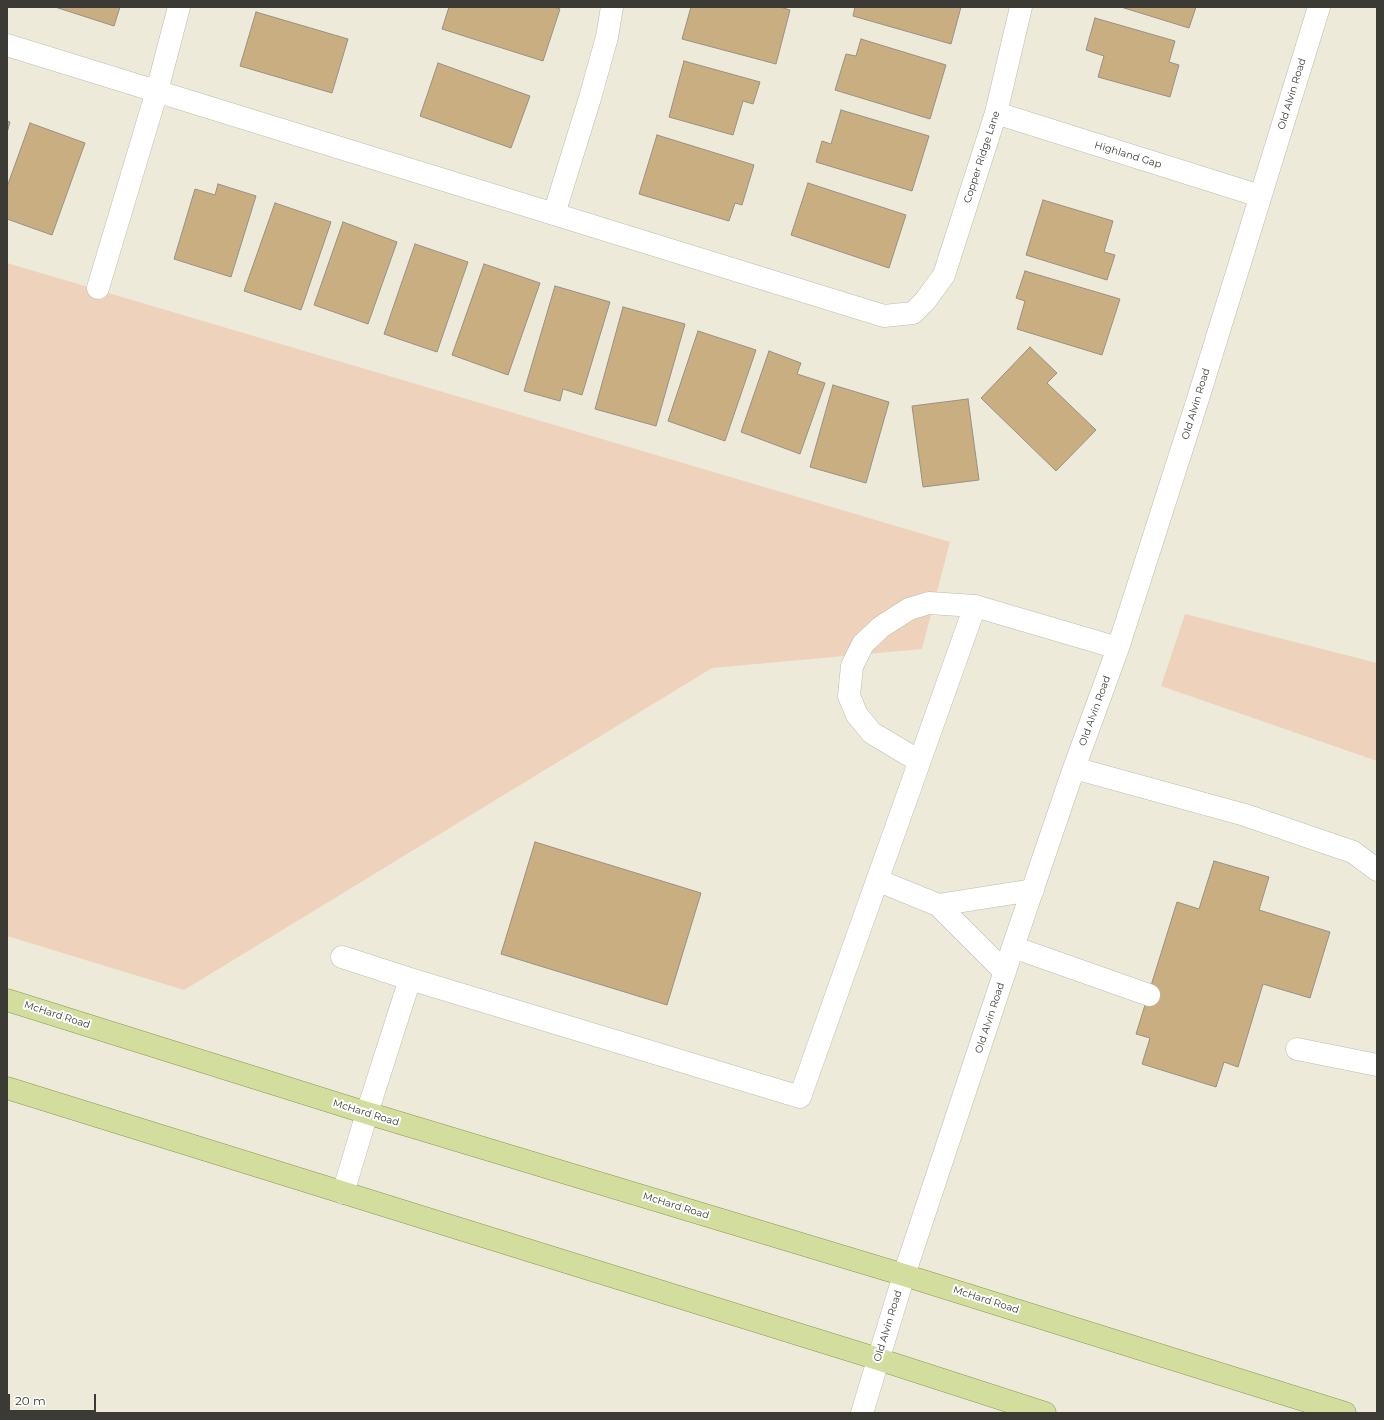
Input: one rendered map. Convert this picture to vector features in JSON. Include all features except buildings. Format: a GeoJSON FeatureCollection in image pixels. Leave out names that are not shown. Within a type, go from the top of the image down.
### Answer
{"type":"FeatureCollection","features":[{"type":"Feature","properties":{"kind":"main road","name":"McHard Road"},"geometry":{"type":"LineString","coordinates":[[7,1000],[367,1113],[904,1274],[1345,1413]]}},
{"type":"Feature","properties":{"kind":"main road"},"geometry":{"type":"LineString","coordinates":[[7,1088],[878,1359],[1045,1413]]}},
{"type":"Feature","properties":{"kind":"street"},"geometry":{"type":"LineString","coordinates":[[98,288],[157,91],[179,7]]}},
{"type":"Feature","properties":{"kind":"street"},"geometry":{"type":"LineString","coordinates":[[554,214],[601,60],[607,37],[612,7]]}},
{"type":"Feature","properties":{"kind":"street","name":"Copper Ridge Lane"},"geometry":{"type":"LineString","coordinates":[[7,45],[884,316],[914,312],[925,301],[944,275],[996,113],[1021,7]]}},
{"type":"Feature","properties":{"kind":"street","name":"Old Alvin Road"},"geometry":{"type":"LineString","coordinates":[[862,1413],[904,1274],[1074,768],[1118,648],[1192,417],[1319,7]]}},
{"type":"Feature","properties":{"kind":"street","name":"Highland Gap"},"geometry":{"type":"LineString","coordinates":[[996,113],[1260,196]]}},
{"type":"Feature","properties":{"kind":"street"},"geometry":{"type":"LineString","coordinates":[[919,761],[872,733],[857,715],[849,696],[852,666],[863,644],[881,627],[909,609],[929,603],[974,606],[1118,648]]}},
{"type":"Feature","properties":{"kind":"street"},"geometry":{"type":"LineString","coordinates":[[342,957],[800,1097],[974,606]]}},
{"type":"Feature","properties":{"kind":"street"},"geometry":{"type":"LineString","coordinates":[[1074,768],[1260,820],[1353,852],[1377,870]]}},
{"type":"Feature","properties":{"kind":"street"},"geometry":{"type":"LineString","coordinates":[[877,880],[938,905],[1006,972]]}},
{"type":"Feature","properties":{"kind":"street"},"geometry":{"type":"LineString","coordinates":[[938,905],[1033,890]]}},
{"type":"Feature","properties":{"kind":"street"},"geometry":{"type":"LineString","coordinates":[[1014,947],[1149,995]]}},
{"type":"Feature","properties":{"kind":"street"},"geometry":{"type":"LineString","coordinates":[[343,1193],[410,979]]}},
{"type":"Feature","properties":{"kind":"street"},"geometry":{"type":"LineString","coordinates":[[1297,1049],[1377,1064]]}},
{"type":"Feature","properties":{"kind":"shaded area"},"geometry":{"type":"Polygon","coordinates":[[[7,263],[950,542],[922,649],[712,668],[184,990],[7,936],[7,263]]]}},
{"type":"Feature","properties":{"kind":"shaded area"},"geometry":{"type":"Polygon","coordinates":[[[1185,614],[1377,663],[1377,761],[1161,686],[1185,614]]]}}]}
